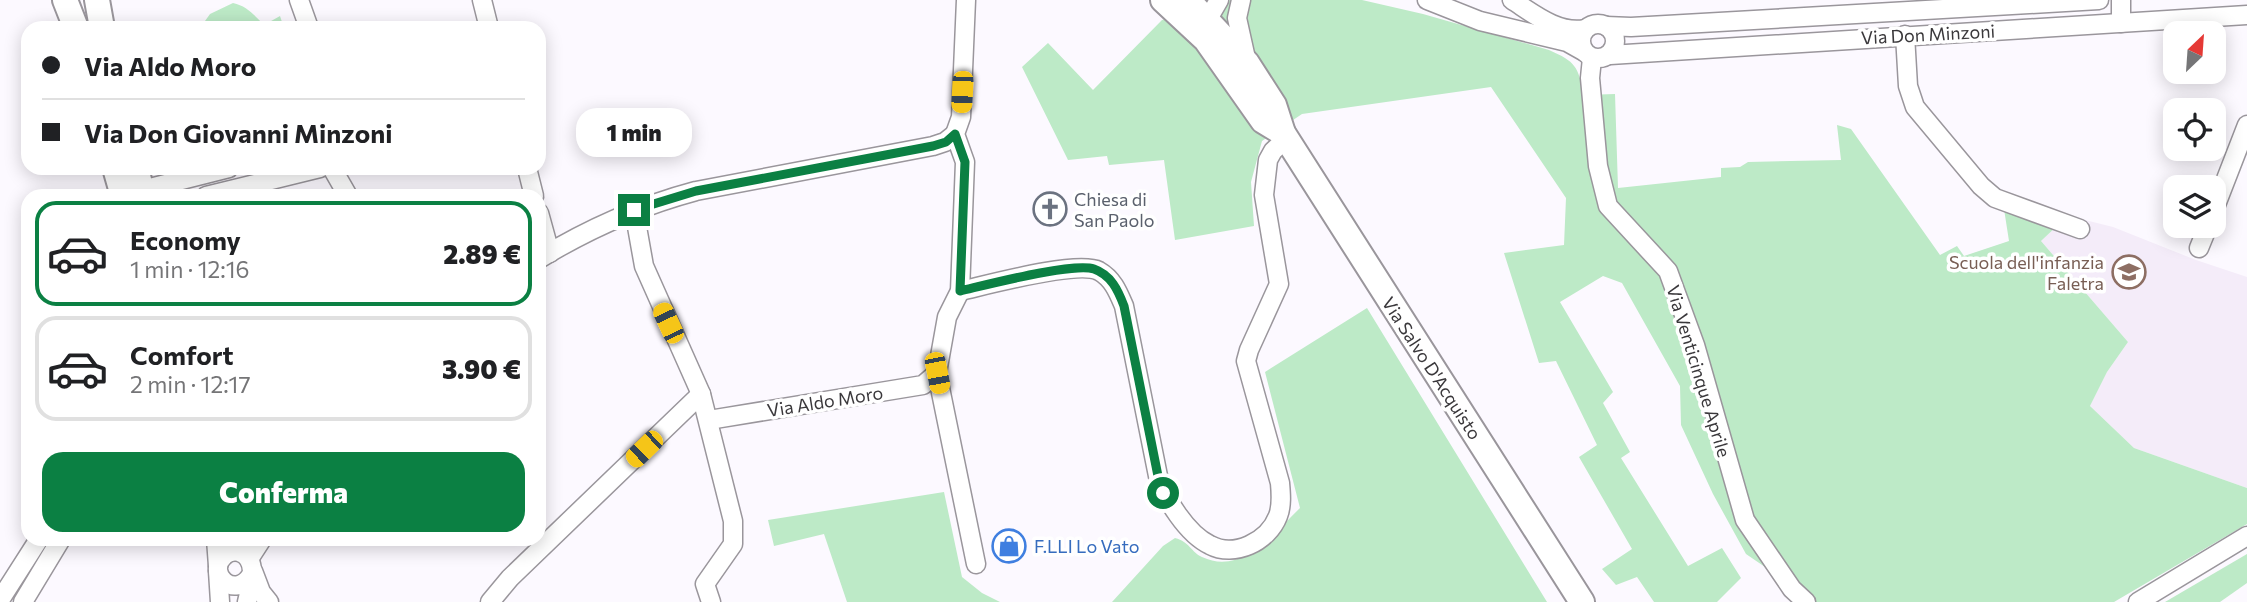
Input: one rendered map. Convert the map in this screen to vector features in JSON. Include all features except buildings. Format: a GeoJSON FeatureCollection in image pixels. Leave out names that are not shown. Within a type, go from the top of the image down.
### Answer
{"type":"FeatureCollection","features":[{"type":"Feature","properties":{"kind":"street"},"geometry":{"type":"LineString","coordinates":[[65,0],[73,21]]}},
{"type":"Feature","properties":{"kind":"street"},"geometry":{"type":"LineString","coordinates":[[97,0],[101,21]]}},
{"type":"Feature","properties":{"kind":"street"},"geometry":{"type":"LineString","coordinates":[[299,0],[306,21]]}},
{"type":"Feature","properties":{"kind":"street"},"geometry":{"type":"LineString","coordinates":[[482,0],[487,21]]}},
{"type":"Feature","properties":{"kind":"street"},"geometry":{"type":"LineString","coordinates":[[546,255],[634,210],[696,191],[946,142],[955,134],[961,117],[966,0]]}},
{"type":"Feature","properties":{"kind":"street","name":"Via Salvo D'Acquisto"},"geometry":{"type":"LineString","coordinates":[[1163,0],[1208,16],[1243,90],[1264,121],[1285,135]]}},
{"type":"Feature","properties":{"kind":"street","name":"Via Salvo D'Acquisto"},"geometry":{"type":"LineString","coordinates":[[1188,0],[1208,16],[1247,63],[1274,105],[1285,135],[1582,602]]}},
{"type":"Feature","properties":{"kind":"street"},"geometry":{"type":"LineString","coordinates":[[1208,16],[1226,11],[1240,0]]}},
{"type":"Feature","properties":{"kind":"street"},"geometry":{"type":"LineString","coordinates":[[1240,0],[1237,18],[1247,63]]}},
{"type":"Feature","properties":{"kind":"street","name":"Via Don Minzoni"},"geometry":{"type":"LineString","coordinates":[[1427,0],[1480,20],[1567,42],[1595,54],[2247,15]]}},
{"type":"Feature","properties":{"kind":"street","name":"Via Don Minzoni"},"geometry":{"type":"LineString","coordinates":[[1512,0],[1569,30],[1586,29],[1594,24],[1631,27],[2099,0]]}},
{"type":"Feature","properties":{"kind":"street"},"geometry":{"type":"LineString","coordinates":[[2120,23],[2121,0]]}},
{"type":"Feature","properties":{"kind":"street"},"geometry":{"type":"LineString","coordinates":[[1586,29],[1580,39],[1595,54],[1616,42],[1611,30],[1606,26]]}},
{"type":"Feature","properties":{"kind":"street"},"geometry":{"type":"LineString","coordinates":[[1905,35],[1908,86],[1915,107],[1981,186],[1995,198],[2080,229]]}},
{"type":"Feature","properties":{"kind":"street","name":"Via Venticinque Aprile"},"geometry":{"type":"LineString","coordinates":[[1595,54],[1590,78],[1598,166],[1608,206],[1668,271],[1695,345],[1745,520],[1792,589],[1806,602]]}},
{"type":"Feature","properties":{"kind":"street"},"geometry":{"type":"LineString","coordinates":[[2226,179],[2247,125]]}},
{"type":"Feature","properties":{"kind":"street"},"geometry":{"type":"LineString","coordinates":[[955,134],[965,162],[960,291],[947,317],[937,373],[976,564]]}},
{"type":"Feature","properties":{"kind":"street"},"geometry":{"type":"LineString","coordinates":[[960,291],[1073,268],[1093,269],[1108,277],[1118,290],[1124,306],[1163,493],[1199,538],[1210,546],[1224,550],[1237,550],[1248,546],[1272,527],[1278,516],[1281,499],[1280,484],[1246,361],[1279,284],[1264,195],[1268,160],[1285,135]]}},
{"type":"Feature","properties":{"kind":"street"},"geometry":{"type":"LineString","coordinates":[[122,175],[136,188],[196,175]]}},
{"type":"Feature","properties":{"kind":"street"},"geometry":{"type":"LineString","coordinates":[[234,189],[292,175]]}},
{"type":"Feature","properties":{"kind":"street"},"geometry":{"type":"LineString","coordinates":[[634,210],[644,266],[701,394],[709,419],[733,521],[733,544],[705,584],[711,602]]}},
{"type":"Feature","properties":{"kind":"street"},"geometry":{"type":"LineString","coordinates":[[2199,248],[2203,238]]}},
{"type":"Feature","properties":{"kind":"street","name":"Via Aldo Moro"},"geometry":{"type":"LineString","coordinates":[[709,419],[923,385],[937,373]]}},
{"type":"Feature","properties":{"kind":"street"},"geometry":{"type":"LineString","coordinates":[[546,543],[701,394]]}},
{"type":"Feature","properties":{"kind":"street"},"geometry":{"type":"LineString","coordinates":[[2138,602],[2247,536]]}},
{"type":"Feature","properties":{"kind":"street"},"geometry":{"type":"LineString","coordinates":[[0,600],[34,546]]}},
{"type":"Feature","properties":{"kind":"street"},"geometry":{"type":"LineString","coordinates":[[23,602],[57,546]]}},
{"type":"Feature","properties":{"kind":"street"},"geometry":{"type":"LineString","coordinates":[[216,546],[220,602]]}},
{"type":"Feature","properties":{"kind":"street"},"geometry":{"type":"LineString","coordinates":[[490,602],[543,546]]}},
{"type":"Feature","properties":{"kind":"street"},"geometry":{"type":"LineString","coordinates":[[248,596],[223,581],[218,568],[220,560],[229,553],[240,552],[247,559],[261,592],[269,602]]}},
{"type":"Feature","properties":{"kind":"street"},"geometry":{"type":"LineString","coordinates":[[247,559],[248,596]]}},
{"type":"Feature","properties":{"kind":"shaded area"},"geometry":{"type":"Polygon","coordinates":[[[2085,220],[2113,227],[2247,277],[2247,488],[2134,448],[2090,406],[2107,372],[2128,342],[2041,241],[2058,225],[2080,234],[2085,220]]]}},
{"type":"Feature","properties":{"kind":"green space"},"geometry":{"type":"Polygon","coordinates":[[[1231,0],[1362,0],[1423,14],[1558,54],[1574,66],[1584,95],[1615,94],[1618,188],[1721,177],[1721,168],[1740,167],[1748,162],[1841,160],[1837,125],[1851,129],[1940,255],[1957,246],[1964,256],[2009,241],[2004,209],[2058,225],[2041,241],[2128,342],[2107,372],[2090,406],[2134,448],[2247,488],[2247,524],[2114,602],[1816,602],[1746,554],[1713,494],[1681,425],[1680,386],[1622,283],[1603,276],[1560,302],[1613,392],[1603,403],[1630,452],[1621,458],[1688,566],[1722,548],[1741,578],[1717,602],[1654,602],[1637,577],[1616,585],[1602,569],[1632,549],[1579,457],[1597,445],[1556,361],[1539,363],[1504,253],[1564,245],[1566,198],[1491,87],[1302,114],[1262,141],[1251,182],[1254,226],[1175,240],[1164,160],[1109,165],[1107,156],[1068,160],[1022,67],[1048,43],[1093,90],[1162,20],[1231,0]]]}},
{"type":"Feature","properties":{"kind":"green space"},"geometry":{"type":"Polygon","coordinates":[[[233,3],[246,9],[260,21],[205,21],[210,14],[233,3]]]}},
{"type":"Feature","properties":{"kind":"green space"},"geometry":{"type":"Polygon","coordinates":[[[1367,308],[1547,602],[1112,602],[1163,546],[1175,538],[1202,557],[1231,561],[1268,540],[1300,508],[1265,372],[1367,308]]]}},
{"type":"Feature","properties":{"kind":"green space"},"geometry":{"type":"Polygon","coordinates":[[[944,492],[962,577],[982,593],[1000,602],[847,602],[824,534],[774,546],[768,520],[944,492]]]}},
{"type":"Feature","properties":{"kind":"green space"},"geometry":{"type":"Polygon","coordinates":[[[2247,554],[2247,583],[2220,602],[2165,602],[2247,554]]]}},
{"type":"Feature","properties":{"kind":"place","name":"Chiesa di San Paolo"},"geometry":{"type":"Point","coordinates":[1050,209]}},
{"type":"Feature","properties":{"kind":"place","name":"Scuola dell'infanzia Faletra"},"geometry":{"type":"Point","coordinates":[2129,272]}},
{"type":"Feature","properties":{"kind":"place","name":"F.LLI Lo Vato"},"geometry":{"type":"Point","coordinates":[1009,546]}},
{"type":"Feature","properties":{"kind":"route"},"geometry":{"type":"LineString","coordinates":[[634,210],[696,191],[933,146],[946,142],[955,134],[965,162],[960,291],[1083,267],[1108,277],[1118,290],[1124,306],[1163,493]]}}]}
